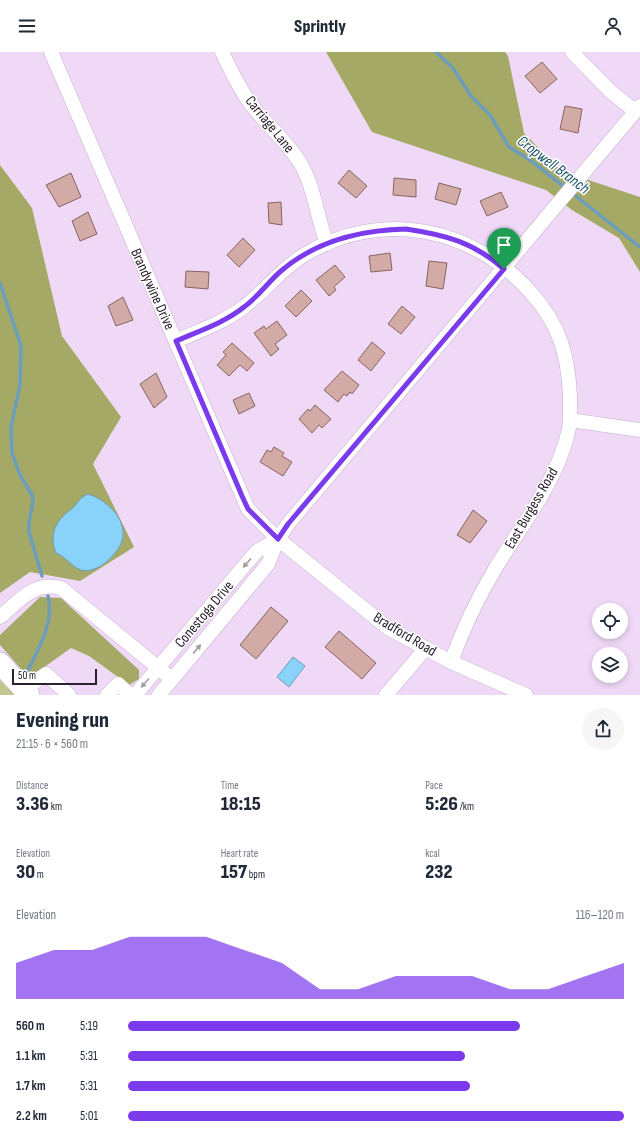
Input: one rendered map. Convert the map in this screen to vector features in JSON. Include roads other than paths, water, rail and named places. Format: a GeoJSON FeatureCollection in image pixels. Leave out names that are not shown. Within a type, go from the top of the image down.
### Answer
{"type":"FeatureCollection","features":[{"type":"Feature","properties":{"kind":"highway"},"geometry":{"type":"LineString","coordinates":[[0,664],[27,693]]}},
{"type":"Feature","properties":{"kind":"street","name":"Brandywine Drive"},"geometry":{"type":"LineString","coordinates":[[51,52],[248,509],[278,539]]}},
{"type":"Feature","properties":{"kind":"street","name":"Carriage Lane"},"geometry":{"type":"LineString","coordinates":[[222,52],[250,102],[271,128],[284,139],[302,166],[314,192],[318,220],[327,244]]}},
{"type":"Feature","properties":{"kind":"street"},"geometry":{"type":"LineString","coordinates":[[572,52],[610,91],[638,109]]}},
{"type":"Feature","properties":{"kind":"street","name":"Conestoga Drive"},"geometry":{"type":"LineString","coordinates":[[168,689],[268,564],[278,539],[288,524],[638,109]]}},
{"type":"Feature","properties":{"kind":"street","name":"East Burgess Road"},"geometry":{"type":"LineString","coordinates":[[176,341],[234,314],[254,299],[283,270],[306,254],[348,236],[385,230],[406,229],[431,232],[469,245],[485,254],[522,283],[539,302],[561,339],[566,354],[569,381],[570,420],[568,433],[550,479],[478,598],[463,629],[451,662]]}},
{"type":"Feature","properties":{"kind":"street"},"geometry":{"type":"LineString","coordinates":[[570,420],[640,430]]}},
{"type":"Feature","properties":{"kind":"street","name":"Conestoga Drive"},"geometry":{"type":"LineString","coordinates":[[135,695],[256,552],[278,539]]}},
{"type":"Feature","properties":{"kind":"street","name":"Bradford Road"},"geometry":{"type":"LineString","coordinates":[[278,539],[388,628],[451,662],[526,695]]}},
{"type":"Feature","properties":{"kind":"street"},"geometry":{"type":"LineString","coordinates":[[0,617],[34,589],[46,586],[61,588],[159,667],[168,689]]}},
{"type":"Feature","properties":{"kind":"street"},"geometry":{"type":"LineString","coordinates":[[386,695],[426,648]]}},
{"type":"Feature","properties":{"kind":"street"},"geometry":{"type":"LineString","coordinates":[[27,693],[46,674],[69,695]]}},
{"type":"Feature","properties":{"kind":"street"},"geometry":{"type":"LineString","coordinates":[[108,695],[118,684],[130,695]]}},
{"type":"Feature","properties":{"kind":"water"},"geometry":{"type":"Polygon","coordinates":[[[88,494],[107,504],[117,515],[123,529],[123,536],[122,542],[114,555],[95,569],[88,571],[78,569],[56,553],[53,535],[57,524],[64,515],[88,494]]]}},
{"type":"Feature","properties":{"kind":"water"},"geometry":{"type":"Polygon","coordinates":[[[293,657],[305,666],[289,687],[277,677],[293,657]]]}},
{"type":"Feature","properties":{"kind":"waterway","name":"Cropwell Branch"},"geometry":{"type":"LineString","coordinates":[[436,52],[453,68],[471,96],[490,115],[509,147],[530,160],[567,189]]}},
{"type":"Feature","properties":{"kind":"waterway","name":"Cropwell Branch"},"geometry":{"type":"LineString","coordinates":[[572,193],[640,247]]}},
{"type":"Feature","properties":{"kind":"waterway"},"geometry":{"type":"LineString","coordinates":[[0,283],[21,346],[20,385],[11,427],[12,453],[20,475],[32,495],[33,502],[29,532],[42,576]]}},
{"type":"Feature","properties":{"kind":"waterway"},"geometry":{"type":"LineString","coordinates":[[26,674],[40,647],[47,626],[50,606],[48,596]]}}]}
